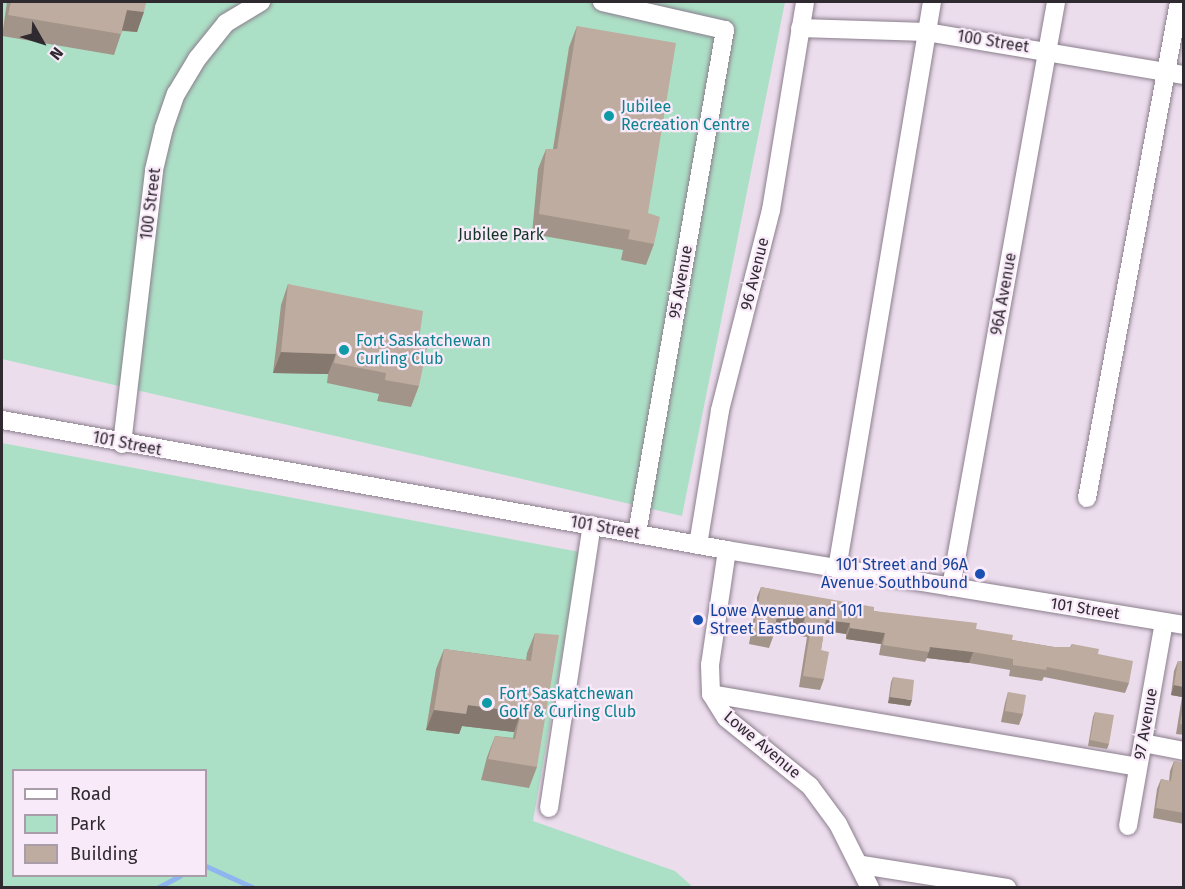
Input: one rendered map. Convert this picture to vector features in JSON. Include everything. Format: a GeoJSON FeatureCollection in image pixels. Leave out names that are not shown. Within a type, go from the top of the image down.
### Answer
{"type":"FeatureCollection","features":[{"type":"Feature","properties":{"kind":"street","name":"100 Street"},"geometry":{"type":"LineString","coordinates":[[122,444],[154,170],[164,128],[176,94],[197,58],[226,23],[261,2]]}},
{"type":"Feature","properties":{"kind":"street","name":"95 Avenue"},"geometry":{"type":"LineString","coordinates":[[602,2],[725,30],[637,533]]}},
{"type":"Feature","properties":{"kind":"street","name":"96 Avenue"},"geometry":{"type":"LineString","coordinates":[[698,545],[720,410],[771,210],[805,2]]}},
{"type":"Feature","properties":{"kind":"street"},"geometry":{"type":"LineString","coordinates":[[837,569],[932,2]]}},
{"type":"Feature","properties":{"kind":"street","name":"96A Avenue"},"geometry":{"type":"LineString","coordinates":[[951,587],[1056,2]]}},
{"type":"Feature","properties":{"kind":"street"},"geometry":{"type":"LineString","coordinates":[[1087,498],[1175,73],[1179,2]]}},
{"type":"Feature","properties":{"kind":"street","name":"100 Street"},"geometry":{"type":"LineString","coordinates":[[800,28],[927,32],[1175,73]]}},
{"type":"Feature","properties":{"kind":"street","name":"101 Street"},"geometry":{"type":"LineString","coordinates":[[2,416],[28,425]]}},
{"type":"Feature","properties":{"kind":"street","name":"101 Street"},"geometry":{"type":"LineString","coordinates":[[2,420],[122,444],[698,545],[1184,625]]}},
{"type":"Feature","properties":{"kind":"street"},"geometry":{"type":"LineString","coordinates":[[549,808],[592,525]]}},
{"type":"Feature","properties":{"kind":"street"},"geometry":{"type":"LineString","coordinates":[[727,550],[711,665],[711,694],[1138,767]]}},
{"type":"Feature","properties":{"kind":"street","name":"97 Avenue"},"geometry":{"type":"LineString","coordinates":[[1128,826],[1164,622]]}},
{"type":"Feature","properties":{"kind":"street","name":"Lowe Avenue"},"geometry":{"type":"LineString","coordinates":[[711,694],[726,718],[810,786],[862,865],[870,888]]}},
{"type":"Feature","properties":{"kind":"street"},"geometry":{"type":"LineString","coordinates":[[1143,743],[1184,751]]}},
{"type":"Feature","properties":{"kind":"street"},"geometry":{"type":"LineString","coordinates":[[862,865],[1007,888]]}},
{"type":"Feature","properties":{"kind":"green space","name":"Jubilee Park"},"geometry":{"type":"Polygon","coordinates":[[[2,2],[785,2],[682,516],[2,359],[2,2]]]}},
{"type":"Feature","properties":{"kind":"green space"},"geometry":{"type":"Polygon","coordinates":[[[2,443],[580,552],[533,821],[675,871],[693,887],[2,887],[2,443]]]}},
{"type":"Feature","properties":{"kind":"building"},"geometry":{"type":"Polygon","coordinates":[[[11,2],[146,2],[144,12],[127,10],[121,34],[8,15],[11,2]]]}},
{"type":"Feature","properties":{"kind":"building","name":"Jubilee Recreation Centre"},"geometry":{"type":"Polygon","coordinates":[[[577,26],[676,43],[648,213],[660,217],[654,244],[628,239],[630,230],[539,214],[546,149],[557,149],[577,26]]]}},
{"type":"Feature","properties":{"kind":"building","name":"Fort Saskatchewan Curling Club"},"geometry":{"type":"Polygon","coordinates":[[[288,284],[423,311],[418,347],[427,348],[419,386],[385,380],[386,373],[334,363],[336,354],[281,352],[288,284]]]}},
{"type":"Feature","properties":{"kind":"building"},"geometry":{"type":"Polygon","coordinates":[[[761,587],[874,607],[874,611],[977,623],[976,629],[1013,635],[1012,640],[1054,647],[1071,647],[1072,644],[1099,649],[1098,654],[1133,661],[1129,683],[1047,667],[1046,670],[1013,665],[1013,659],[973,652],[930,647],[929,652],[883,645],[885,633],[850,628],[850,623],[826,620],[821,650],[829,652],[824,679],[803,676],[811,627],[804,625],[805,616],[778,611],[773,637],[753,634],[761,587]]]}},
{"type":"Feature","properties":{"kind":"building","name":"Fort Saskatchewan Golf & Curling Club"},"geometry":{"type":"Polygon","coordinates":[[[535,633],[559,635],[537,767],[488,759],[495,736],[515,739],[521,712],[468,705],[466,714],[434,710],[444,649],[531,661],[535,633]]]}},
{"type":"Feature","properties":{"kind":"building"},"geometry":{"type":"Polygon","coordinates":[[[1178,661],[1184,662],[1184,687],[1174,685],[1178,661]]]}},
{"type":"Feature","properties":{"kind":"building"},"geometry":{"type":"Polygon","coordinates":[[[893,677],[914,680],[912,700],[890,697],[893,677]]]}},
{"type":"Feature","properties":{"kind":"building"},"geometry":{"type":"Polygon","coordinates":[[[1008,692],[1026,695],[1023,714],[1005,711],[1008,692]]]}},
{"type":"Feature","properties":{"kind":"building"},"geometry":{"type":"Polygon","coordinates":[[[1184,701],[1184,724],[1180,724],[1184,701]]]}},
{"type":"Feature","properties":{"kind":"building"},"geometry":{"type":"Polygon","coordinates":[[[1095,712],[1114,715],[1109,744],[1090,740],[1095,712]]]}},
{"type":"Feature","properties":{"kind":"building"},"geometry":{"type":"Polygon","coordinates":[[[1174,761],[1184,763],[1184,813],[1156,808],[1161,779],[1171,781],[1174,761]]]}},
{"type":"Feature","properties":{"kind":"waterway"},"geometry":{"type":"LineString","coordinates":[[207,866],[254,888]]}},
{"type":"Feature","properties":{"kind":"waterway"},"geometry":{"type":"LineString","coordinates":[[157,888],[178,877]]}},
{"type":"Feature","properties":{"kind":"place","name":"Jubilee Recreation Centre"},"geometry":{"type":"Point","coordinates":[609,116]}},
{"type":"Feature","properties":{"kind":"place","name":"Fort Saskatchewan Curling Club"},"geometry":{"type":"Point","coordinates":[344,350]}},
{"type":"Feature","properties":{"kind":"place","name":"101 Street and 96A Avenue Southbound"},"geometry":{"type":"Point","coordinates":[980,574]}},
{"type":"Feature","properties":{"kind":"place","name":"Lowe Avenue and 101 Street Eastbound"},"geometry":{"type":"Point","coordinates":[698,620]}},
{"type":"Feature","properties":{"kind":"place","name":"Fort Saskatchewan Golf & Curling Club"},"geometry":{"type":"Point","coordinates":[487,703]}}]}
